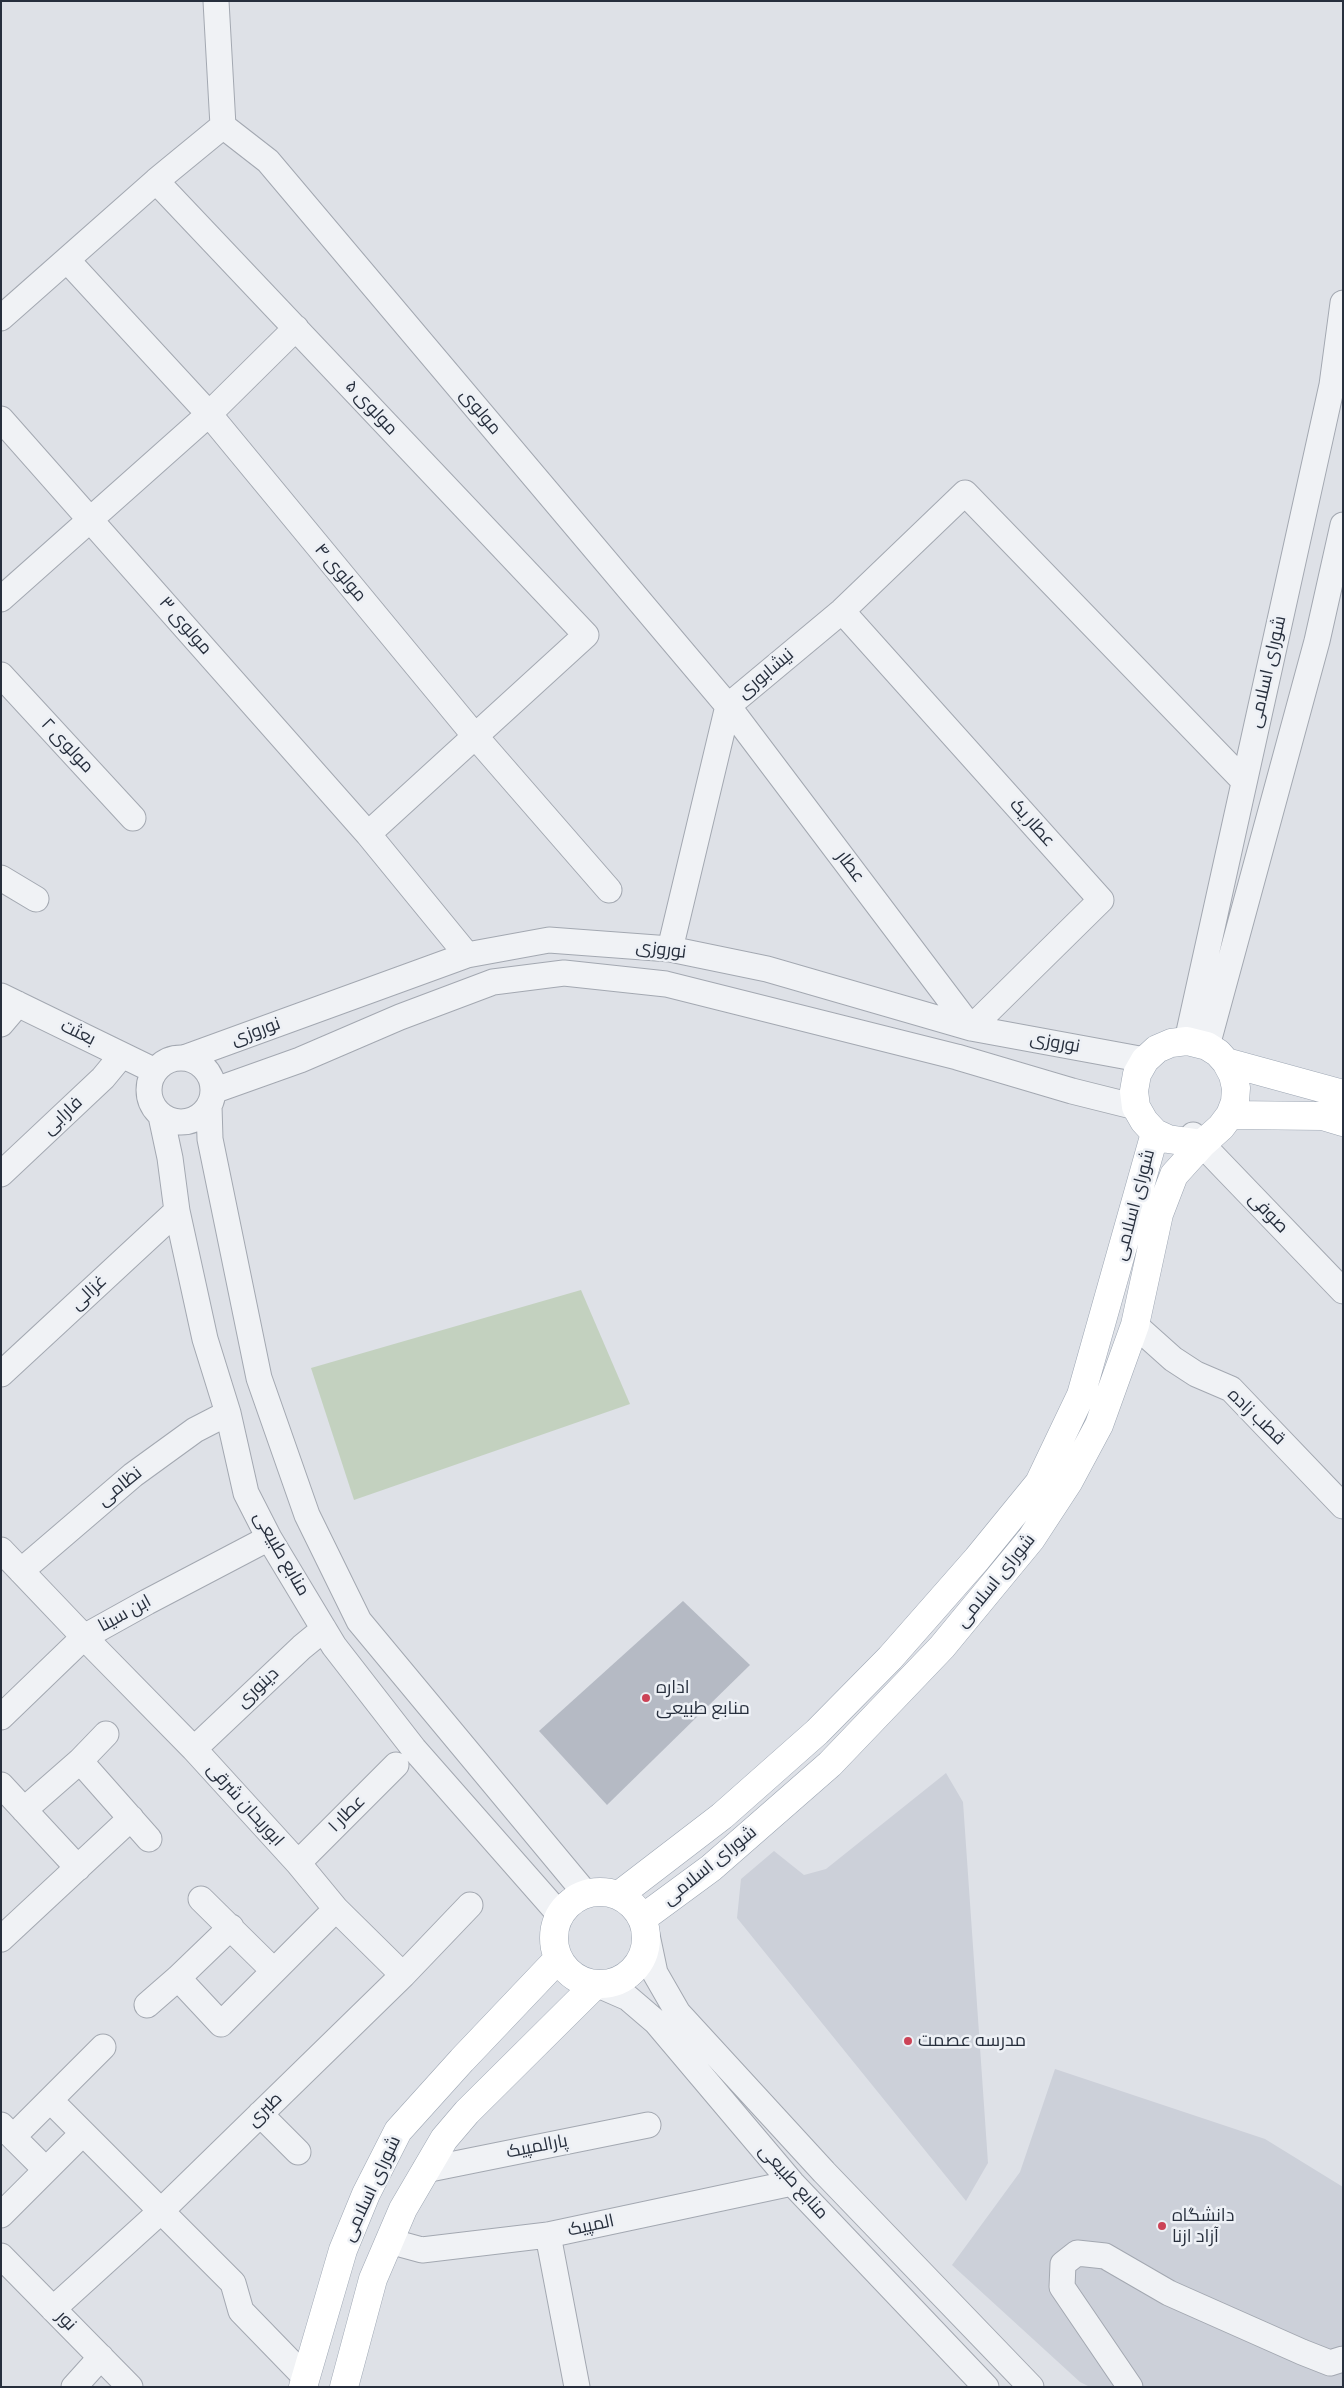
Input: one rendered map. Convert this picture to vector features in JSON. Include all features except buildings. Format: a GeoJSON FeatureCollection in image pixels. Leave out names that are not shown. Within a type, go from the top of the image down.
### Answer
{"type":"FeatureCollection","features":[{"type":"Feature","properties":{"kind":"main road"},"geometry":{"type":"LineString","coordinates":[[1207,1050],[1233,1075],[1236,1088],[1235,1102],[1230,1115],[1221,1127],[1198,1140],[1168,1139],[1154,1132],[1144,1121],[1136,1107],[1134,1091],[1137,1074],[1146,1060],[1157,1049],[1171,1043],[1207,1050],[1343,1094]]}},
{"type":"Feature","properties":{"kind":"main road"},"geometry":{"type":"LineString","coordinates":[[1230,1115],[1322,1116],[1343,1122]]}},
{"type":"Feature","properties":{"kind":"main road","name":"شورای اسلامی"},"geometry":{"type":"LineString","coordinates":[[619,1895],[722,1816],[817,1732],[890,1658],[965,1573],[1039,1483],[1081,1395],[1154,1132]]}},
{"type":"Feature","properties":{"kind":"main road","name":"شورای اسلامی"},"geometry":{"type":"LineString","coordinates":[[645,1927],[830,1764],[942,1647],[1031,1540],[1069,1481],[1099,1425],[1135,1324],[1159,1214],[1174,1175],[1198,1140]]}},
{"type":"Feature","properties":{"kind":"main road"},"geometry":{"type":"LineString","coordinates":[[597,1891],[619,1895],[637,1909],[645,1927],[646,1951],[632,1971],[612,1983],[596,1984],[580,1980],[568,1971],[558,1958],[554,1944],[554,1929],[560,1915],[566,1906],[586,1894],[597,1891]]}},
{"type":"Feature","properties":{"kind":"main road","name":"شورای اسلامی"},"geometry":{"type":"LineString","coordinates":[[305,2382],[343,2250],[366,2194],[398,2131],[558,1958]]}},
{"type":"Feature","properties":{"kind":"main road","name":"شورای اسلامی"},"geometry":{"type":"LineString","coordinates":[[344,2387],[373,2279],[403,2209],[444,2139],[467,2112],[596,1984]]}},
{"type":"Feature","properties":{"kind":"street"},"geometry":{"type":"LineString","coordinates":[[6,304],[67,260],[156,181],[223,126],[216,1]]}},
{"type":"Feature","properties":{"kind":"street","name":"مولوی"},"geometry":{"type":"LineString","coordinates":[[223,126],[268,161],[728,706]]}},
{"type":"Feature","properties":{"kind":"street","name":"مولوی ۵"},"geometry":{"type":"LineString","coordinates":[[156,181],[586,635],[475,736]]}},
{"type":"Feature","properties":{"kind":"street","name":"مولوی ۴"},"geometry":{"type":"LineString","coordinates":[[67,260],[209,414],[475,736],[609,890]]}},
{"type":"Feature","properties":{"kind":"street","name":"شورای اسلامی"},"geometry":{"type":"LineString","coordinates":[[1207,1050],[1243,780],[1332,385],[1343,303]]}},
{"type":"Feature","properties":{"kind":"street"},"geometry":{"type":"LineString","coordinates":[[1,599],[209,414],[296,328]]}},
{"type":"Feature","properties":{"kind":"street","name":"مولوی ۳"},"geometry":{"type":"LineString","coordinates":[[1,419],[368,834],[467,955]]}},
{"type":"Feature","properties":{"kind":"street","name":"نیشابوری"},"geometry":{"type":"LineString","coordinates":[[670,949],[728,706],[842,611],[965,493],[1243,780]]}},
{"type":"Feature","properties":{"kind":"street","name":"شورای اسلامی"},"geometry":{"type":"LineString","coordinates":[[1207,1050],[1317,641],[1343,525]]}},
{"type":"Feature","properties":{"kind":"street","name":"عطار یک"},"geometry":{"type":"LineString","coordinates":[[842,611],[1101,900],[971,1028]]}},
{"type":"Feature","properties":{"kind":"street","name":"مولوی ۲"},"geometry":{"type":"LineString","coordinates":[[5,686],[133,818]]}},
{"type":"Feature","properties":{"kind":"street","name":"عطار"},"geometry":{"type":"LineString","coordinates":[[728,706],[971,1028]]}},
{"type":"Feature","properties":{"kind":"street"},"geometry":{"type":"LineString","coordinates":[[368,834],[475,736]]}},
{"type":"Feature","properties":{"kind":"street"},"geometry":{"type":"LineString","coordinates":[[1,878],[36,899]]}},
{"type":"Feature","properties":{"kind":"street","name":"نوروزی"},"geometry":{"type":"LineString","coordinates":[[184,1058],[467,955],[549,940],[670,949],[767,969],[971,1028],[1146,1060]]}},
{"type":"Feature","properties":{"kind":"street","name":"نوروزی"},"geometry":{"type":"LineString","coordinates":[[211,1098],[400,1017],[493,982],[564,973],[666,984],[948,1054],[1072,1091],[1136,1107]]}},
{"type":"Feature","properties":{"kind":"street"},"geometry":{"type":"LineString","coordinates":[[1,1024],[10,1000]]}},
{"type":"Feature","properties":{"kind":"street","name":"بعثت"},"geometry":{"type":"LineString","coordinates":[[10,1000],[155,1071]]}},
{"type":"Feature","properties":{"kind":"street","name":"فارابی"},"geometry":{"type":"LineString","coordinates":[[1,1174],[103,1078],[122,1055]]}},
{"type":"Feature","properties":{"kind":"street"},"geometry":{"type":"LineString","coordinates":[[211,1098],[200,1116],[187,1122],[174,1122],[161,1116],[153,1107],[149,1095],[149,1082],[155,1071],[173,1059],[184,1058],[199,1064],[209,1076],[211,1098],[210,1139],[259,1378],[307,1514],[359,1621],[586,1894]]}},
{"type":"Feature","properties":{"kind":"street","name":"منابع طبیعی"},"geometry":{"type":"LineString","coordinates":[[161,1116],[170,1158],[177,1211],[205,1339],[228,1413],[246,1493],[269,1538],[334,1646],[414,1749],[560,1915]]}},
{"type":"Feature","properties":{"kind":"street","name":"صوفی"},"geometry":{"type":"LineString","coordinates":[[1198,1140],[1343,1291]]}},
{"type":"Feature","properties":{"kind":"street","name":"غزالی"},"geometry":{"type":"LineString","coordinates":[[1,1374],[177,1211]]}},
{"type":"Feature","properties":{"kind":"street","name":"قطب زاده"},"geometry":{"type":"LineString","coordinates":[[1135,1324],[1173,1359],[1196,1374],[1231,1389],[1343,1506]]}},
{"type":"Feature","properties":{"kind":"street","name":"نظامی"},"geometry":{"type":"LineString","coordinates":[[21,1571],[133,1475],[195,1430],[228,1413]]}},
{"type":"Feature","properties":{"kind":"street","name":"ابن سینا"},"geometry":{"type":"LineString","coordinates":[[1,1717],[84,1638],[146,1602],[269,1538]]}},
{"type":"Feature","properties":{"kind":"street","name":"ابوریحان شرقی"},"geometry":{"type":"LineString","coordinates":[[1,1550],[84,1638],[194,1749],[298,1863],[336,1909],[403,1975]]}},
{"type":"Feature","properties":{"kind":"street","name":"دینوری"},"geometry":{"type":"LineString","coordinates":[[194,1749],[302,1647],[324,1629]]}},
{"type":"Feature","properties":{"kind":"street"},"geometry":{"type":"LineString","coordinates":[[24,1810],[80,1761],[106,1734]]}},
{"type":"Feature","properties":{"kind":"street"},"geometry":{"type":"LineString","coordinates":[[80,1761],[149,1839]]}},
{"type":"Feature","properties":{"kind":"street","name":"عطار ۱"},"geometry":{"type":"LineString","coordinates":[[298,1863],[396,1765]]}},
{"type":"Feature","properties":{"kind":"street"},"geometry":{"type":"LineString","coordinates":[[1,1785],[78,1868]]}},
{"type":"Feature","properties":{"kind":"street"},"geometry":{"type":"LineString","coordinates":[[1,1939],[131,1818]]}},
{"type":"Feature","properties":{"kind":"street"},"geometry":{"type":"LineString","coordinates":[[201,1899],[274,1971]]}},
{"type":"Feature","properties":{"kind":"street","name":"طبری"},"geometry":{"type":"LineString","coordinates":[[53,2308],[161,2211],[403,1975],[470,1905]]}},
{"type":"Feature","properties":{"kind":"street"},"geometry":{"type":"LineString","coordinates":[[178,1978],[221,2024],[336,1909]]}},
{"type":"Feature","properties":{"kind":"street"},"geometry":{"type":"LineString","coordinates":[[147,2005],[231,1927]]}},
{"type":"Feature","properties":{"kind":"street","name":"منابع طبیعی"},"geometry":{"type":"LineString","coordinates":[[645,1927],[655,1973],[678,2014],[824,2172],[1031,2387]]}},
{"type":"Feature","properties":{"kind":"street","name":"منابع طبیعی"},"geometry":{"type":"LineString","coordinates":[[596,1984],[628,1998],[656,2022],[792,2183],[986,2387]]}},
{"type":"Feature","properties":{"kind":"street"},"geometry":{"type":"LineString","coordinates":[[46,2170],[7,2131],[50,2100],[103,2047]]}},
{"type":"Feature","properties":{"kind":"street"},"geometry":{"type":"LineString","coordinates":[[50,2100],[233,2283],[241,2311],[305,2382]]}},
{"type":"Feature","properties":{"kind":"street"},"geometry":{"type":"LineString","coordinates":[[260,2114],[298,2152]]}},
{"type":"Feature","properties":{"kind":"street","name":"پارالمپیک"},"geometry":{"type":"LineString","coordinates":[[426,2170],[648,2125]]}},
{"type":"Feature","properties":{"kind":"street"},"geometry":{"type":"LineString","coordinates":[[1,2215],[83,2133]]}},
{"type":"Feature","properties":{"kind":"street","name":"المپیک"},"geometry":{"type":"LineString","coordinates":[[389,2241],[422,2250],[548,2235],[792,2183]]}},
{"type":"Feature","properties":{"kind":"street"},"geometry":{"type":"LineString","coordinates":[[548,2235],[577,2387]]}},
{"type":"Feature","properties":{"kind":"street"},"geometry":{"type":"LineString","coordinates":[[1130,2387],[1062,2287],[1063,2264],[1077,2253],[1104,2256],[1170,2293],[1302,2352],[1330,2363],[1343,2359]]}},
{"type":"Feature","properties":{"kind":"street","name":"نور"},"geometry":{"type":"LineString","coordinates":[[1,2256],[130,2387]]}},
{"type":"Feature","properties":{"kind":"street"},"geometry":{"type":"LineString","coordinates":[[74,2387],[101,2357]]}},
{"type":"Feature","properties":{"kind":"shaded area","name":"مدرسه عصمت"},"geometry":{"type":"Polygon","coordinates":[[[946,1773],[963,1802],[988,2163],[966,2201],[737,1918],[741,1879],[774,1851],[804,1875],[826,1869],[946,1773]]]}},
{"type":"Feature","properties":{"kind":"shaded area","name":"دانشگاه آزاد ازنا"},"geometry":{"type":"Polygon","coordinates":[[[1055,2069],[1265,2139],[1343,2187],[1343,2387],[1090,2387],[1080,2382],[952,2265],[1020,2172],[1055,2069]]]}},
{"type":"Feature","properties":{"kind":"green space"},"geometry":{"type":"Polygon","coordinates":[[[581,1290],[630,1404],[354,1500],[311,1368],[581,1290]]]}},
{"type":"Feature","properties":{"kind":"place","name":"اداره منابع طبیعی"},"geometry":{"type":"Point","coordinates":[646,1698]}},
{"type":"Feature","properties":{"kind":"place","name":"مدرسه عصمت"},"geometry":{"type":"Point","coordinates":[908,2041]}},
{"type":"Feature","properties":{"kind":"place","name":"دانشگاه آزاد ازنا"},"geometry":{"type":"Point","coordinates":[1162,2226]}}]}
